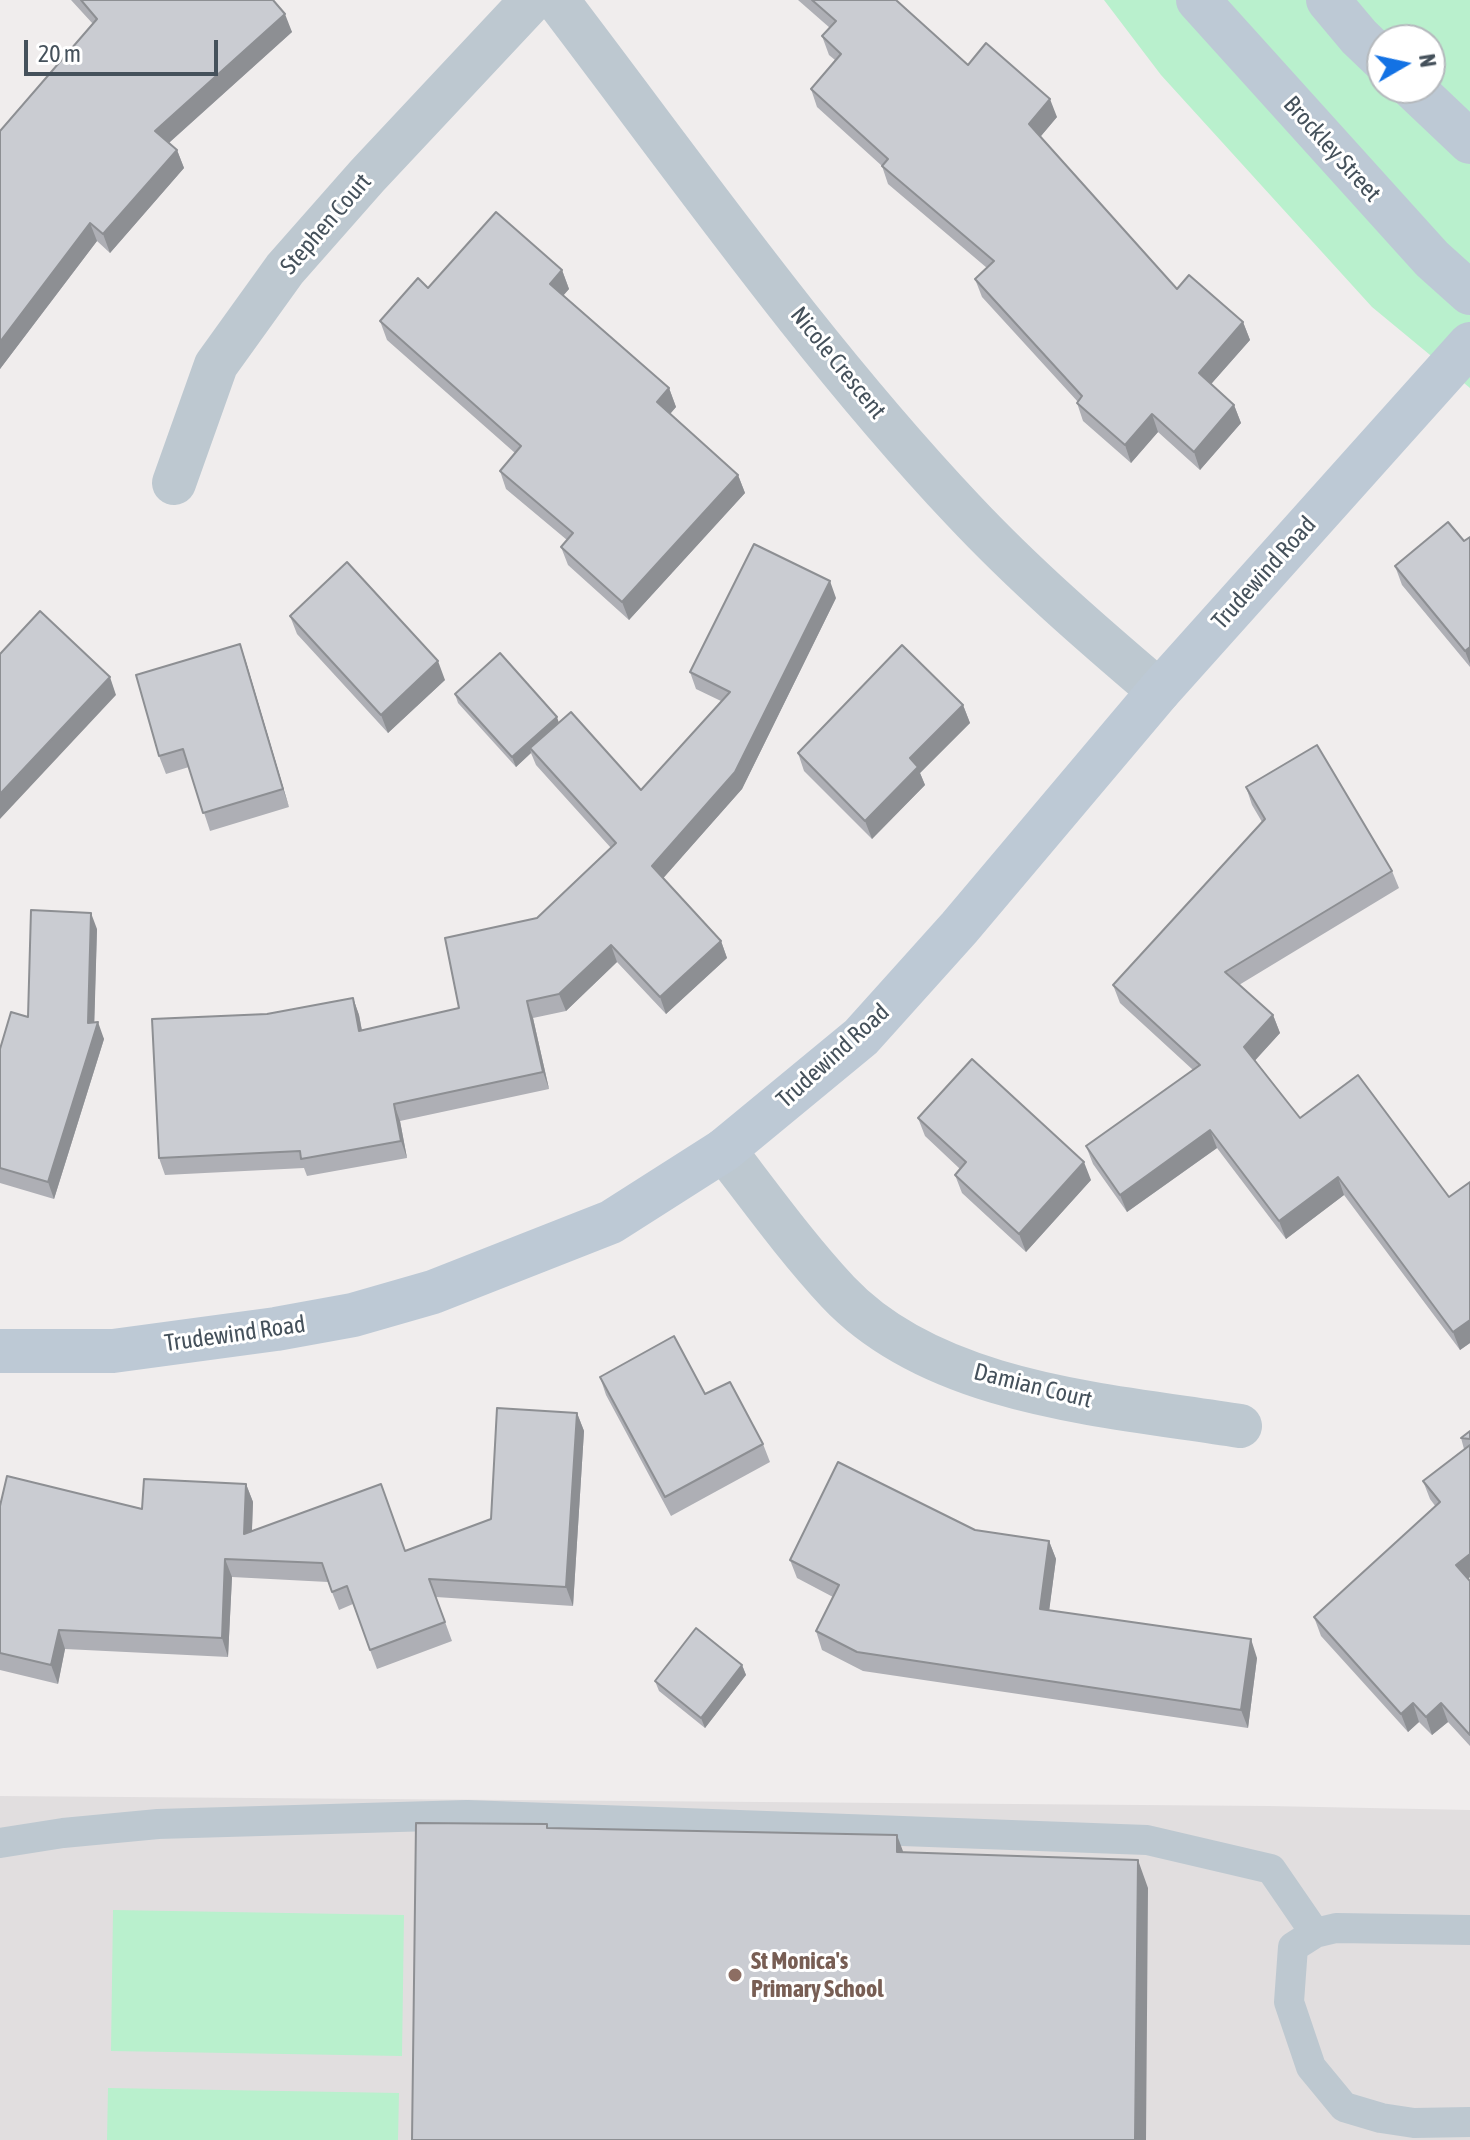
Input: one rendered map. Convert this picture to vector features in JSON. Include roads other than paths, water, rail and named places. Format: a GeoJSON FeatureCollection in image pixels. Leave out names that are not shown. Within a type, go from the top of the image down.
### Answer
{"type":"FeatureCollection","features":[{"type":"Feature","properties":{"kind":"street","name":"Stephen Court"},"geometry":{"type":"LineString","coordinates":[[174,483],[216,365],[285,269],[367,176],[532,0]]}},
{"type":"Feature","properties":{"kind":"street","name":"Nicole Crescent"},"geometry":{"type":"LineString","coordinates":[[557,0],[845,376],[964,511],[1096,637],[1159,691]]}},
{"type":"Feature","properties":{"kind":"street","name":"Brockley Street"},"geometry":{"type":"LineString","coordinates":[[1198,0],[1432,259],[1470,293]]}},
{"type":"Feature","properties":{"kind":"street"},"geometry":{"type":"LineString","coordinates":[[1328,0],[1366,44]]}},
{"type":"Feature","properties":{"kind":"street"},"geometry":{"type":"LineString","coordinates":[[1430,104],[1470,142]]}},
{"type":"Feature","properties":{"kind":"street","name":"Trudewind Road"},"geometry":{"type":"LineString","coordinates":[[0,1351],[113,1351],[276,1329],[353,1315],[433,1292],[611,1222],[724,1150],[861,1037],[959,928],[1159,691],[1470,344]]}},
{"type":"Feature","properties":{"kind":"street","name":"Damian Court"},"geometry":{"type":"LineString","coordinates":[[724,1150],[839,1293],[880,1328],[919,1351],[985,1378],[1054,1396],[1240,1426]]}},
{"type":"Feature","properties":{"kind":"lane"},"geometry":{"type":"LineString","coordinates":[[0,1843],[63,1833],[158,1824],[467,1815],[1147,1840],[1271,1869],[1315,1933]]}},
{"type":"Feature","properties":{"kind":"lane"},"geometry":{"type":"LineString","coordinates":[[1470,1930],[1336,1928],[1315,1933],[1293,1947],[1289,1971],[1289,2002],[1311,2067],[1344,2107],[1381,2118],[1414,2123],[1470,2122]]}},
{"type":"Feature","properties":{"kind":"place","name":"St Monica's Primary School"},"geometry":{"type":"Point","coordinates":[735,1975]}}]}
